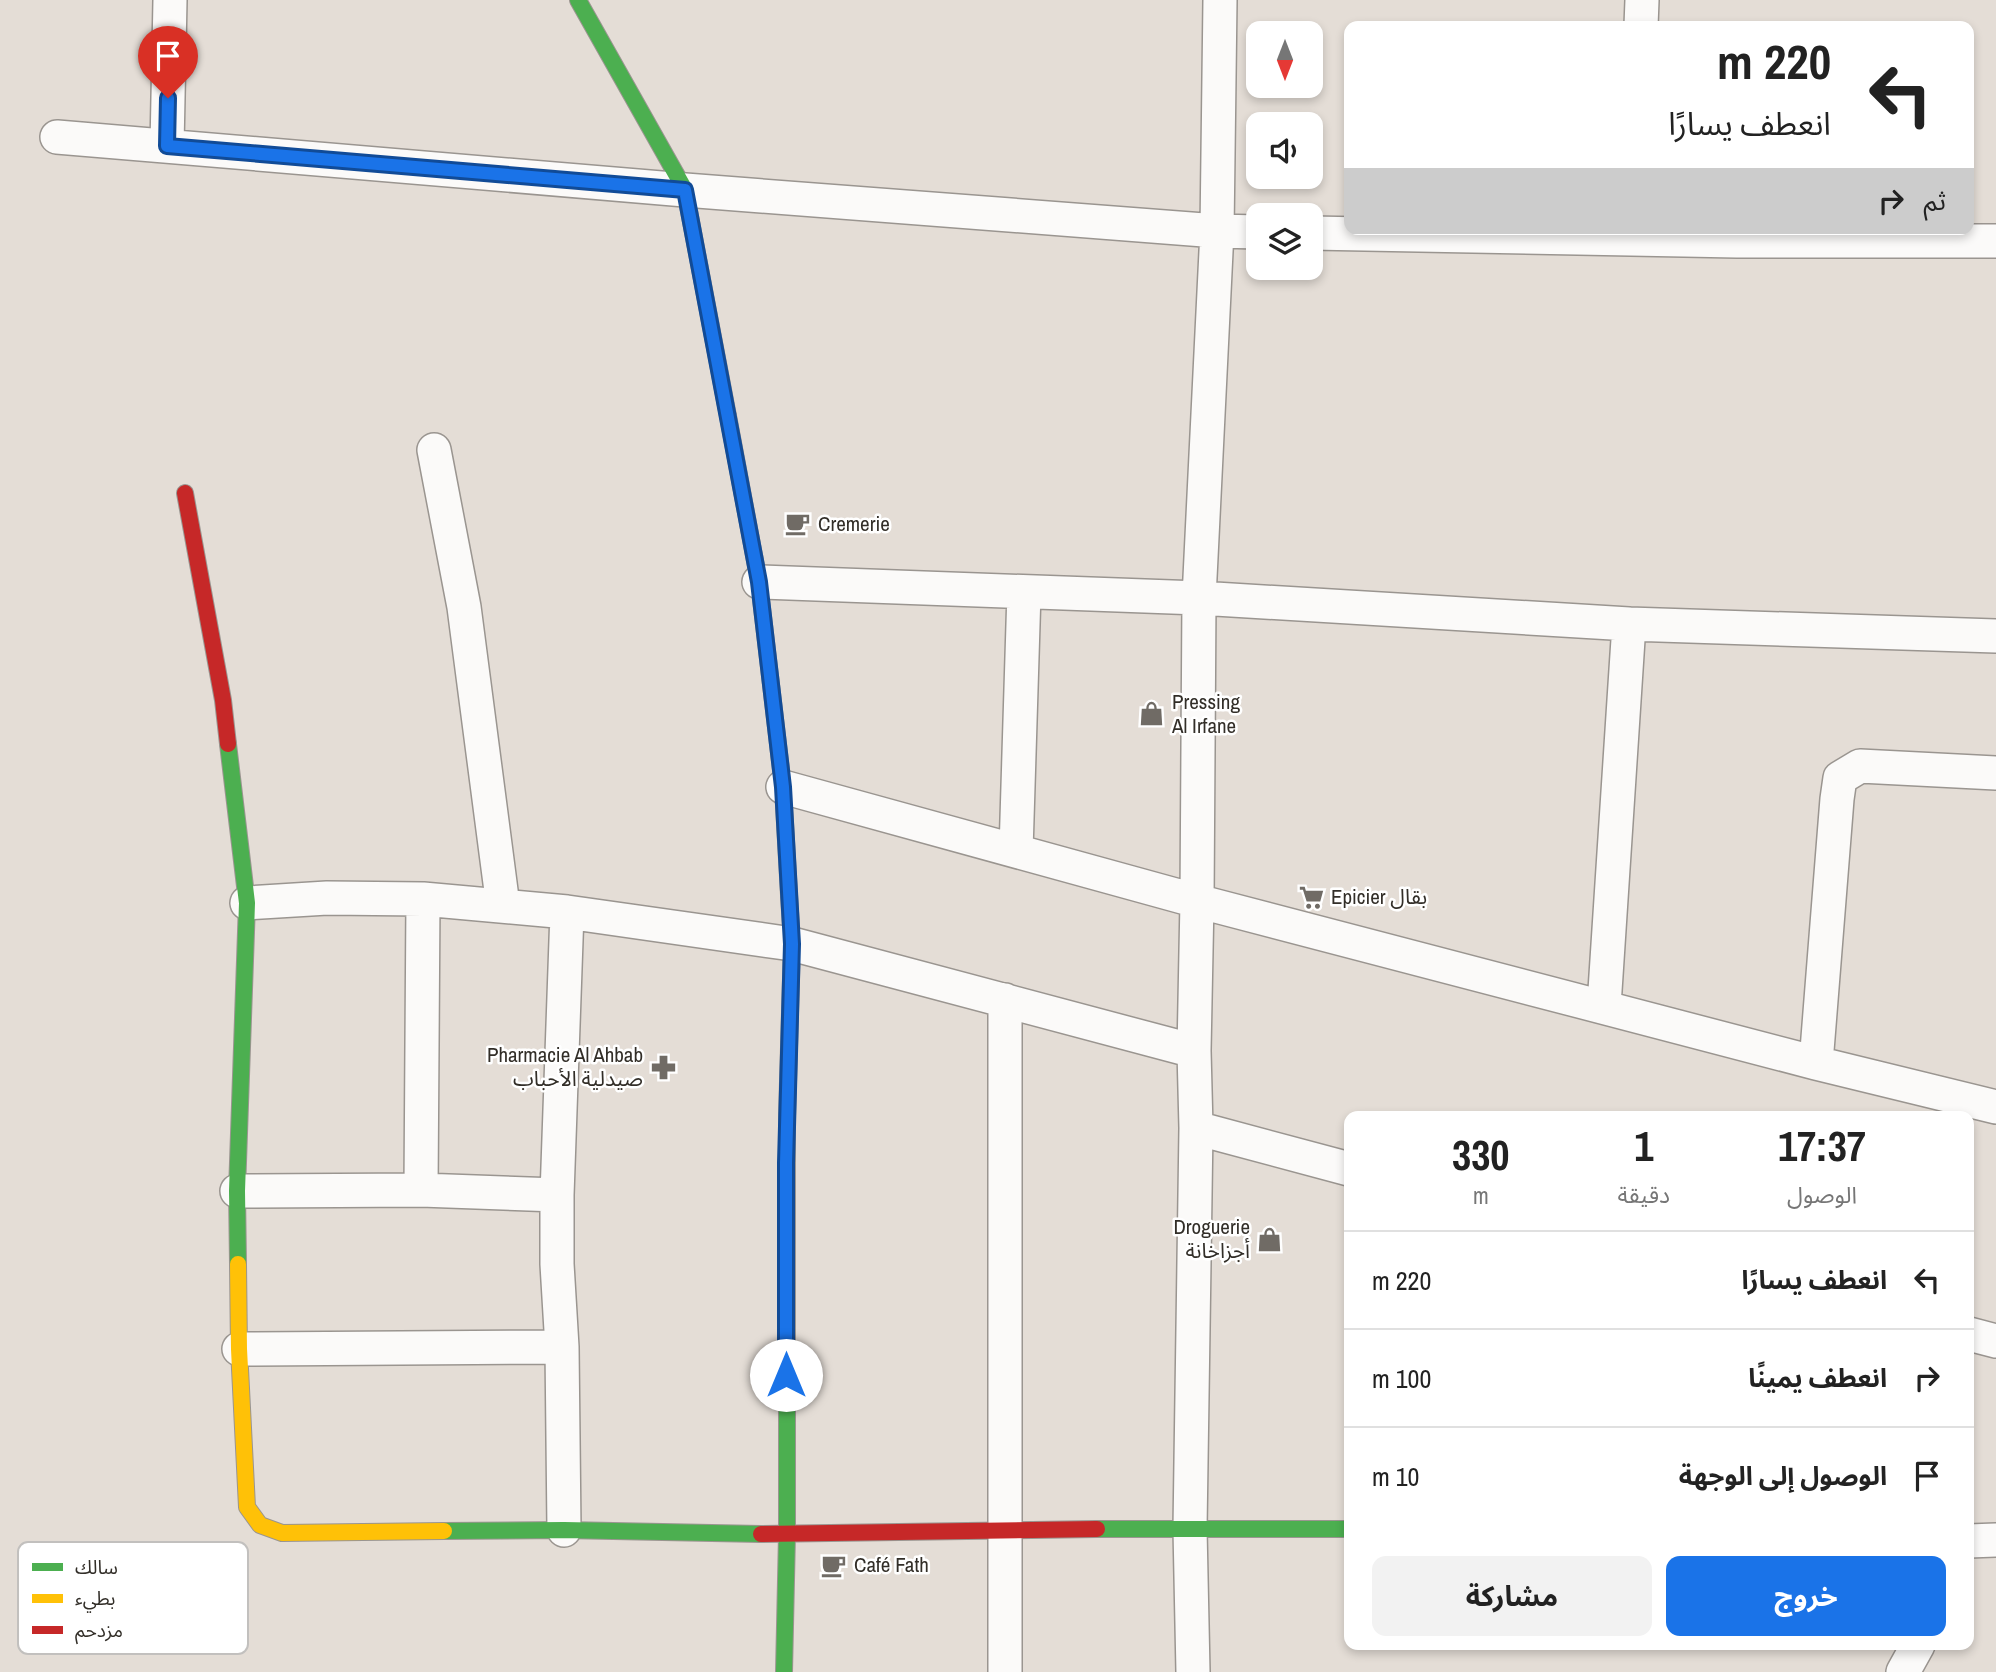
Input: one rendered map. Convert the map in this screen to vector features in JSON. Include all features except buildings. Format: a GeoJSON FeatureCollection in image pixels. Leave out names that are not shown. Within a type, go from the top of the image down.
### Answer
{"type":"FeatureCollection","features":[{"type":"Feature","properties":{"kind":"street"},"geometry":{"type":"LineString","coordinates":[[167,146],[170,0]]}},
{"type":"Feature","properties":{"kind":"street"},"geometry":{"type":"LineString","coordinates":[[578,0],[685,190],[759,582],[783,787],[792,944],[786,1163],[787,1534],[784,1672]]}},
{"type":"Feature","properties":{"kind":"street"},"geometry":{"type":"LineString","coordinates":[[1193,1672],[1189,1529],[1196,1128],[1194,1051],[1199,598],[1217,231],[1220,0]]}},
{"type":"Feature","properties":{"kind":"street"},"geometry":{"type":"LineString","coordinates":[[1641,21],[1642,0]]}},
{"type":"Feature","properties":{"kind":"street"},"geometry":{"type":"LineString","coordinates":[[57,137],[685,190],[1246,232]]}},
{"type":"Feature","properties":{"kind":"street"},"geometry":{"type":"LineString","coordinates":[[1323,233],[1344,233]]}},
{"type":"Feature","properties":{"kind":"street"},"geometry":{"type":"LineString","coordinates":[[1646,235],[1737,242],[1996,240]]}},
{"type":"Feature","properties":{"kind":"street"},"geometry":{"type":"LineString","coordinates":[[434,450],[464,607],[503,906]]}},
{"type":"Feature","properties":{"kind":"street"},"geometry":{"type":"LineString","coordinates":[[185,493],[223,700],[247,903],[237,1191],[239,1349],[247,1507],[260,1525],[282,1533],[564,1530],[787,1534],[1006,1529],[1344,1529]]}},
{"type":"Feature","properties":{"kind":"street"},"geometry":{"type":"LineString","coordinates":[[759,582],[1199,598],[1629,624],[1996,636]]}},
{"type":"Feature","properties":{"kind":"street"},"geometry":{"type":"LineString","coordinates":[[1016,851],[1024,592]]}},
{"type":"Feature","properties":{"kind":"street"},"geometry":{"type":"LineString","coordinates":[[1604,1006],[1629,624]]}},
{"type":"Feature","properties":{"kind":"street"},"geometry":{"type":"LineString","coordinates":[[1816,1063],[1840,778],[1860,766],[1996,773]]}},
{"type":"Feature","properties":{"kind":"street"},"geometry":{"type":"LineString","coordinates":[[783,787],[1197,901],[1816,1063],[1996,1107]]}},
{"type":"Feature","properties":{"kind":"street"},"geometry":{"type":"LineString","coordinates":[[247,903],[327,898],[423,899],[567,912],[792,944],[1194,1051]]}},
{"type":"Feature","properties":{"kind":"street"},"geometry":{"type":"LineString","coordinates":[[421,1190],[423,899]]}},
{"type":"Feature","properties":{"kind":"street"},"geometry":{"type":"LineString","coordinates":[[564,1530],[557,1195],[567,912]]}},
{"type":"Feature","properties":{"kind":"street"},"geometry":{"type":"LineString","coordinates":[[1004,1672],[1005,1000]]}},
{"type":"Feature","properties":{"kind":"street"},"geometry":{"type":"LineString","coordinates":[[1196,1128],[1344,1168]]}},
{"type":"Feature","properties":{"kind":"street"},"geometry":{"type":"LineString","coordinates":[[237,1191],[421,1190],[557,1195]]}},
{"type":"Feature","properties":{"kind":"street"},"geometry":{"type":"LineString","coordinates":[[1974,1335],[1996,1341]]}},
{"type":"Feature","properties":{"kind":"street"},"geometry":{"type":"LineString","coordinates":[[239,1349],[562,1347]]}},
{"type":"Feature","properties":{"kind":"street"},"geometry":{"type":"LineString","coordinates":[[1903,1672],[1915,1650]]}},
{"type":"Feature","properties":{"kind":"traffic: fast"},"geometry":{"type":"LineString","coordinates":[[578,0],[685,190],[728,416]]}},
{"type":"Feature","properties":{"kind":"traffic: fast"},"geometry":{"type":"LineString","coordinates":[[228,744],[247,903],[237,1191],[238,1264]]}},
{"type":"Feature","properties":{"kind":"traffic: fast"},"geometry":{"type":"LineString","coordinates":[[784,1672],[787,1534],[787,1116]]}},
{"type":"Feature","properties":{"kind":"traffic: fast"},"geometry":{"type":"LineString","coordinates":[[1097,1529],[1344,1529]]}},
{"type":"Feature","properties":{"kind":"traffic: fast"},"geometry":{"type":"LineString","coordinates":[[444,1531],[564,1530],[761,1534]]}},
{"type":"Feature","properties":{"kind":"traffic: slow"},"geometry":{"type":"LineString","coordinates":[[728,416],[759,582],[783,787],[789,895]]}},
{"type":"Feature","properties":{"kind":"traffic: slow"},"geometry":{"type":"LineString","coordinates":[[238,1264],[239,1349],[247,1507],[260,1525],[282,1533],[444,1531]]}},
{"type":"Feature","properties":{"kind":"traffic: jam"},"geometry":{"type":"LineString","coordinates":[[185,493],[223,700],[228,744]]}},
{"type":"Feature","properties":{"kind":"traffic: jam"},"geometry":{"type":"LineString","coordinates":[[787,1116],[792,944],[789,895]]}},
{"type":"Feature","properties":{"kind":"traffic: jam"},"geometry":{"type":"LineString","coordinates":[[761,1534],[1097,1529]]}},
{"type":"Feature","properties":{"kind":"place","name":"Cremerie"},"geometry":{"type":"Point","coordinates":[798,524]}},
{"type":"Feature","properties":{"kind":"place","name":"Pressing Al Irfane"},"geometry":{"type":"Point","coordinates":[1152,714]}},
{"type":"Feature","properties":{"kind":"place","name":"Epicier بقال"},"geometry":{"type":"Point","coordinates":[1311,897]}},
{"type":"Feature","properties":{"kind":"place","name":"Pharmacie Al Ahbab صيدلية الأحباب"},"geometry":{"type":"Point","coordinates":[663,1067]}},
{"type":"Feature","properties":{"kind":"place","name":"Droguerie أجزاخانة"},"geometry":{"type":"Point","coordinates":[1270,1239]}},
{"type":"Feature","properties":{"kind":"place","name":"Café Fath"},"geometry":{"type":"Point","coordinates":[834,1565]}},
{"type":"Feature","properties":{"kind":"route"},"geometry":{"type":"LineString","coordinates":[[168,98],[167,146],[685,190],[759,582],[783,787],[792,944],[786,1163],[786,1375]]}}]}
